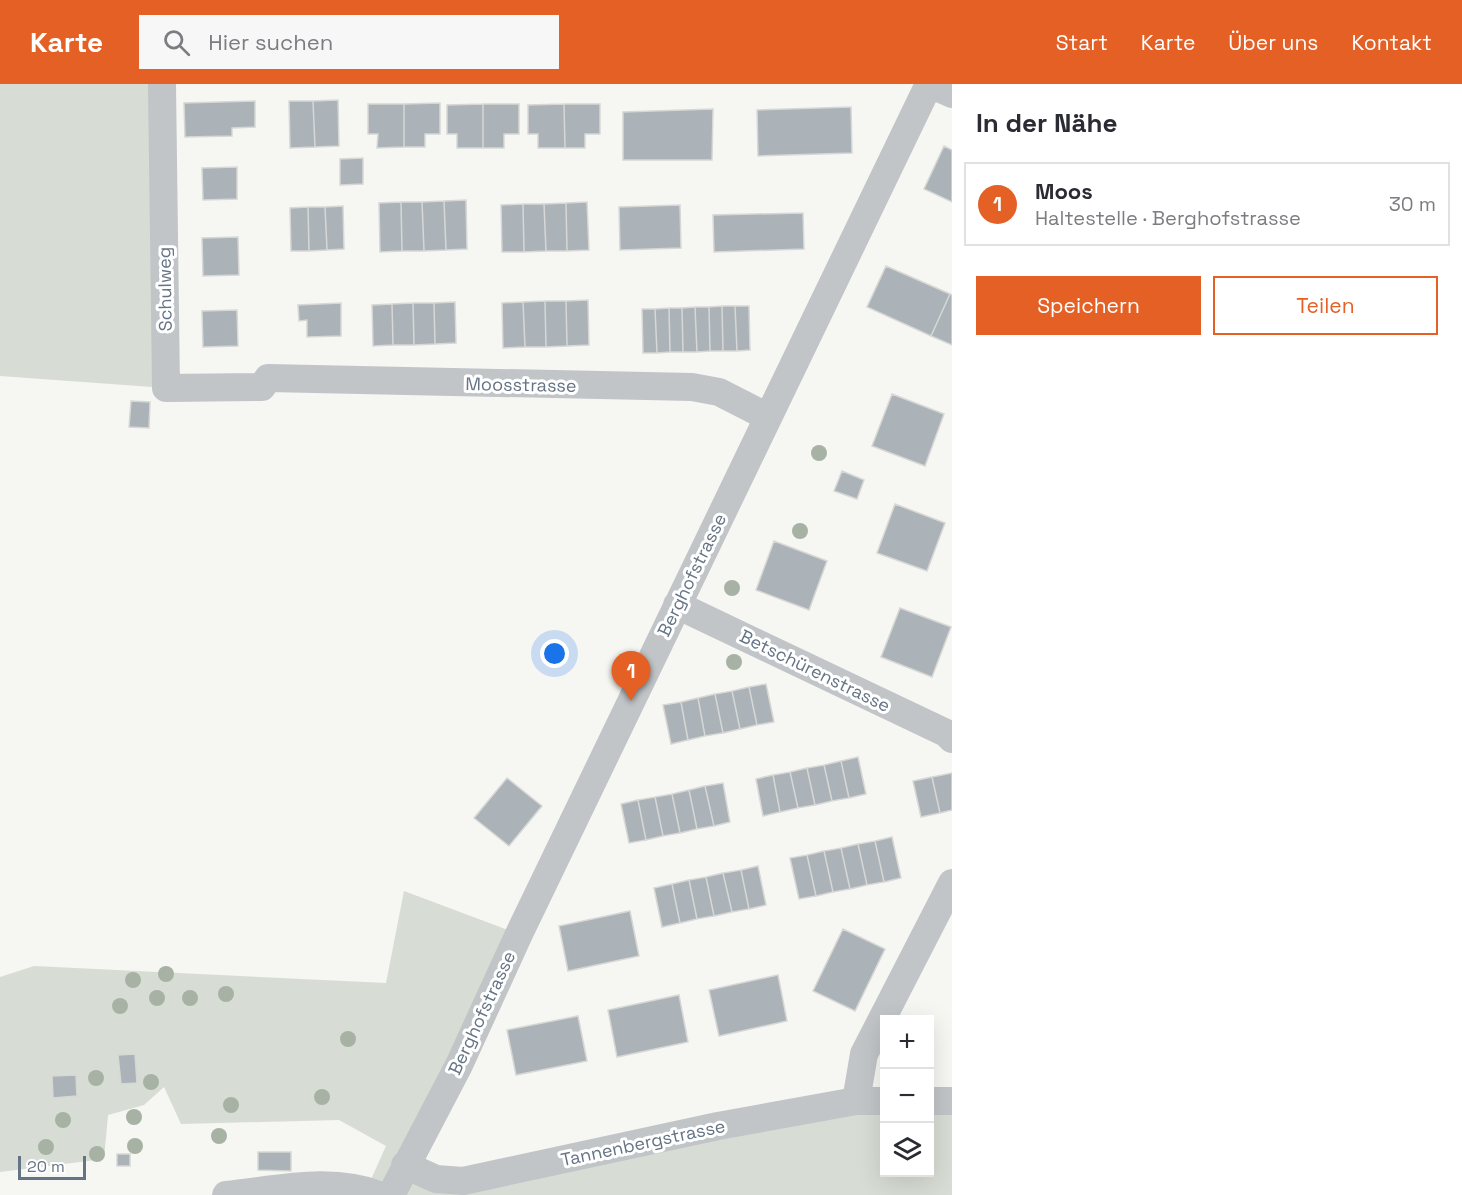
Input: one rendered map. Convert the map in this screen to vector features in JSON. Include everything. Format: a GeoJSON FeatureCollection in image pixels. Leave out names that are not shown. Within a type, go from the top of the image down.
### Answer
{"type":"FeatureCollection","features":[{"type":"Feature","properties":{"kind":"street","name":"Schulweg"},"geometry":{"type":"LineString","coordinates":[[162,84],[166,388],[262,387],[268,378]]}},
{"type":"Feature","properties":{"kind":"street"},"geometry":{"type":"LineString","coordinates":[[929,84],[952,94]]}},
{"type":"Feature","properties":{"kind":"street","name":"Berghofstrasse"},"geometry":{"type":"LineString","coordinates":[[391,1195],[459,1065],[519,934],[929,84]]}},
{"type":"Feature","properties":{"kind":"street","name":"Moosstrasse"},"geometry":{"type":"LineString","coordinates":[[268,378],[692,387],[719,392],[768,417]]}},
{"type":"Feature","properties":{"kind":"street","name":"Betschürenstrasse"},"geometry":{"type":"LineString","coordinates":[[677,605],[946,733],[952,739]]}},
{"type":"Feature","properties":{"kind":"street"},"geometry":{"type":"LineString","coordinates":[[856,1101],[864,1054],[952,883]]}},
{"type":"Feature","properties":{"kind":"street","name":"Tannenbergstrasse"},"geometry":{"type":"LineString","coordinates":[[405,1165],[436,1179],[464,1181],[718,1126],[856,1101],[880,1101]]}},
{"type":"Feature","properties":{"kind":"street"},"geometry":{"type":"LineString","coordinates":[[934,1101],[952,1101]]}},
{"type":"Feature","properties":{"kind":"street"},"geometry":{"type":"LineString","coordinates":[[226,1195],[335,1186],[358,1188],[379,1195]]}},
{"type":"Feature","properties":{"kind":"shaded area"},"geometry":{"type":"Polygon","coordinates":[[[0,84],[162,84],[166,388],[0,376],[0,84]]]}},
{"type":"Feature","properties":{"kind":"shaded area"},"geometry":{"type":"Polygon","coordinates":[[[404,891],[519,934],[406,1164],[436,1179],[880,1102],[880,1177],[934,1177],[934,1101],[952,1101],[952,1195],[364,1195],[386,1146],[339,1120],[181,1124],[164,1087],[144,1105],[108,1115],[104,1159],[0,1172],[0,977],[34,966],[386,983],[404,891]]]}},
{"type":"Feature","properties":{"kind":"building"},"geometry":{"type":"Polygon","coordinates":[[[338,100],[339,146],[315,147],[313,101],[338,100]]]}},
{"type":"Feature","properties":{"kind":"building"},"geometry":{"type":"Polygon","coordinates":[[[255,101],[255,127],[232,128],[232,136],[185,137],[184,103],[255,101]]]}},
{"type":"Feature","properties":{"kind":"building"},"geometry":{"type":"Polygon","coordinates":[[[289,101],[313,101],[315,147],[290,148],[289,101]]]}},
{"type":"Feature","properties":{"kind":"building"},"geometry":{"type":"Polygon","coordinates":[[[440,103],[440,134],[425,134],[425,147],[404,147],[404,104],[440,103]]]}},
{"type":"Feature","properties":{"kind":"building"},"geometry":{"type":"Polygon","coordinates":[[[368,104],[404,104],[404,147],[377,148],[378,134],[368,134],[368,104]]]}},
{"type":"Feature","properties":{"kind":"building"},"geometry":{"type":"Polygon","coordinates":[[[483,104],[519,104],[519,134],[504,134],[504,148],[483,148],[483,104]]]}},
{"type":"Feature","properties":{"kind":"building"},"geometry":{"type":"Polygon","coordinates":[[[483,104],[483,148],[457,148],[457,134],[447,134],[447,105],[483,104]]]}},
{"type":"Feature","properties":{"kind":"building"},"geometry":{"type":"Polygon","coordinates":[[[564,104],[600,104],[600,134],[585,134],[585,148],[565,148],[564,104]]]}},
{"type":"Feature","properties":{"kind":"building"},"geometry":{"type":"Polygon","coordinates":[[[564,104],[565,148],[538,148],[538,134],[528,134],[528,105],[564,104]]]}},
{"type":"Feature","properties":{"kind":"building"},"geometry":{"type":"Polygon","coordinates":[[[851,107],[852,153],[758,156],[757,110],[851,107]]]}},
{"type":"Feature","properties":{"kind":"building"},"geometry":{"type":"Polygon","coordinates":[[[713,109],[712,160],[623,160],[623,112],[713,109]]]}},
{"type":"Feature","properties":{"kind":"building"},"geometry":{"type":"Polygon","coordinates":[[[944,146],[952,150],[952,202],[924,189],[944,146]]]}},
{"type":"Feature","properties":{"kind":"building"},"geometry":{"type":"Polygon","coordinates":[[[363,158],[363,184],[340,185],[340,159],[363,158]]]}},
{"type":"Feature","properties":{"kind":"building"},"geometry":{"type":"Polygon","coordinates":[[[237,167],[237,199],[203,200],[202,168],[237,167]]]}},
{"type":"Feature","properties":{"kind":"building"},"geometry":{"type":"Polygon","coordinates":[[[466,200],[467,249],[446,250],[444,201],[466,200]]]}},
{"type":"Feature","properties":{"kind":"building"},"geometry":{"type":"Polygon","coordinates":[[[444,201],[446,250],[424,251],[422,202],[444,201]]]}},
{"type":"Feature","properties":{"kind":"building"},"geometry":{"type":"Polygon","coordinates":[[[401,202],[402,251],[380,252],[379,203],[401,202]]]}},
{"type":"Feature","properties":{"kind":"building"},"geometry":{"type":"Polygon","coordinates":[[[401,202],[422,202],[424,251],[402,251],[401,202]]]}},
{"type":"Feature","properties":{"kind":"building"},"geometry":{"type":"Polygon","coordinates":[[[587,202],[589,250],[567,251],[566,203],[587,202]]]}},
{"type":"Feature","properties":{"kind":"building"},"geometry":{"type":"Polygon","coordinates":[[[566,203],[567,251],[546,251],[544,204],[566,203]]]}},
{"type":"Feature","properties":{"kind":"building"},"geometry":{"type":"Polygon","coordinates":[[[523,204],[524,252],[502,252],[501,205],[523,204]]]}},
{"type":"Feature","properties":{"kind":"building"},"geometry":{"type":"Polygon","coordinates":[[[523,204],[544,204],[546,251],[524,252],[523,204]]]}},
{"type":"Feature","properties":{"kind":"building"},"geometry":{"type":"Polygon","coordinates":[[[680,205],[681,248],[620,250],[619,207],[680,205]]]}},
{"type":"Feature","properties":{"kind":"building"},"geometry":{"type":"Polygon","coordinates":[[[343,206],[344,249],[327,250],[325,207],[343,206]]]}},
{"type":"Feature","properties":{"kind":"building"},"geometry":{"type":"Polygon","coordinates":[[[308,207],[309,251],[291,251],[290,208],[308,207]]]}},
{"type":"Feature","properties":{"kind":"building"},"geometry":{"type":"Polygon","coordinates":[[[308,207],[325,207],[327,250],[309,251],[308,207]]]}},
{"type":"Feature","properties":{"kind":"building"},"geometry":{"type":"Polygon","coordinates":[[[803,213],[804,249],[714,252],[713,215],[803,213]]]}},
{"type":"Feature","properties":{"kind":"building"},"geometry":{"type":"Polygon","coordinates":[[[238,237],[239,275],[203,276],[202,238],[238,237]]]}},
{"type":"Feature","properties":{"kind":"building"},"geometry":{"type":"Polygon","coordinates":[[[886,266],[950,294],[931,336],[867,307],[886,266]]]}},
{"type":"Feature","properties":{"kind":"building"},"geometry":{"type":"Polygon","coordinates":[[[950,294],[952,295],[952,345],[931,336],[950,294]]]}},
{"type":"Feature","properties":{"kind":"building"},"geometry":{"type":"Polygon","coordinates":[[[588,300],[589,345],[567,346],[566,301],[588,300]]]}},
{"type":"Feature","properties":{"kind":"building"},"geometry":{"type":"Polygon","coordinates":[[[545,301],[546,347],[525,347],[523,302],[545,301]]]}},
{"type":"Feature","properties":{"kind":"building"},"geometry":{"type":"Polygon","coordinates":[[[545,301],[566,301],[567,346],[546,347],[545,301]]]}},
{"type":"Feature","properties":{"kind":"building"},"geometry":{"type":"Polygon","coordinates":[[[455,302],[456,343],[435,344],[434,303],[455,302]]]}},
{"type":"Feature","properties":{"kind":"building"},"geometry":{"type":"Polygon","coordinates":[[[523,302],[525,347],[503,348],[502,303],[523,302]]]}},
{"type":"Feature","properties":{"kind":"building"},"geometry":{"type":"Polygon","coordinates":[[[341,303],[341,336],[307,337],[307,320],[299,321],[298,305],[341,303]]]}},
{"type":"Feature","properties":{"kind":"building"},"geometry":{"type":"Polygon","coordinates":[[[413,303],[434,303],[435,344],[414,345],[413,303]]]}},
{"type":"Feature","properties":{"kind":"building"},"geometry":{"type":"Polygon","coordinates":[[[413,303],[414,345],[393,345],[392,304],[413,303]]]}},
{"type":"Feature","properties":{"kind":"building"},"geometry":{"type":"Polygon","coordinates":[[[392,304],[393,345],[373,346],[372,305],[392,304]]]}},
{"type":"Feature","properties":{"kind":"building"},"geometry":{"type":"Polygon","coordinates":[[[722,306],[735,306],[737,351],[723,351],[722,306]]]}},
{"type":"Feature","properties":{"kind":"building"},"geometry":{"type":"Polygon","coordinates":[[[722,306],[723,351],[710,351],[709,307],[722,306]]]}},
{"type":"Feature","properties":{"kind":"building"},"geometry":{"type":"Polygon","coordinates":[[[735,306],[749,306],[750,350],[737,351],[735,306]]]}},
{"type":"Feature","properties":{"kind":"building"},"geometry":{"type":"Polygon","coordinates":[[[695,307],[709,307],[710,351],[697,352],[695,307]]]}},
{"type":"Feature","properties":{"kind":"building"},"geometry":{"type":"Polygon","coordinates":[[[695,307],[697,352],[683,352],[682,308],[695,307]]]}},
{"type":"Feature","properties":{"kind":"building"},"geometry":{"type":"Polygon","coordinates":[[[669,308],[682,308],[683,352],[670,352],[669,308]]]}},
{"type":"Feature","properties":{"kind":"building"},"geometry":{"type":"Polygon","coordinates":[[[669,308],[670,352],[657,353],[655,309],[669,308]]]}},
{"type":"Feature","properties":{"kind":"building"},"geometry":{"type":"Polygon","coordinates":[[[642,309],[655,309],[657,353],[643,353],[642,309]]]}},
{"type":"Feature","properties":{"kind":"building"},"geometry":{"type":"Polygon","coordinates":[[[237,310],[238,346],[203,347],[202,311],[237,310]]]}},
{"type":"Feature","properties":{"kind":"building"},"geometry":{"type":"Polygon","coordinates":[[[892,394],[944,414],[925,466],[872,446],[892,394]]]}},
{"type":"Feature","properties":{"kind":"building"},"geometry":{"type":"Polygon","coordinates":[[[131,401],[150,402],[149,428],[129,427],[131,401]]]}},
{"type":"Feature","properties":{"kind":"building"},"geometry":{"type":"Polygon","coordinates":[[[842,471],[864,480],[857,499],[834,491],[842,471]]]}},
{"type":"Feature","properties":{"kind":"building"},"geometry":{"type":"Polygon","coordinates":[[[895,504],[945,523],[927,571],[877,553],[895,504]]]}},
{"type":"Feature","properties":{"kind":"building"},"geometry":{"type":"Polygon","coordinates":[[[774,541],[827,561],[809,610],[756,590],[774,541]]]}},
{"type":"Feature","properties":{"kind":"building"},"geometry":{"type":"Polygon","coordinates":[[[900,608],[951,627],[932,677],[881,657],[900,608]]]}},
{"type":"Feature","properties":{"kind":"building"},"geometry":{"type":"Polygon","coordinates":[[[766,684],[774,722],[757,725],[749,687],[766,684]]]}},
{"type":"Feature","properties":{"kind":"building"},"geometry":{"type":"Polygon","coordinates":[[[749,687],[757,725],[740,729],[732,691],[749,687]]]}},
{"type":"Feature","properties":{"kind":"building"},"geometry":{"type":"Polygon","coordinates":[[[732,691],[740,729],[723,733],[715,694],[732,691]]]}},
{"type":"Feature","properties":{"kind":"building"},"geometry":{"type":"Polygon","coordinates":[[[715,694],[723,733],[705,736],[698,698],[715,694]]]}},
{"type":"Feature","properties":{"kind":"building"},"geometry":{"type":"Polygon","coordinates":[[[698,698],[705,736],[688,740],[681,702],[698,698]]]}},
{"type":"Feature","properties":{"kind":"building"},"geometry":{"type":"Polygon","coordinates":[[[681,702],[688,740],[671,744],[663,705],[681,702]]]}},
{"type":"Feature","properties":{"kind":"building"},"geometry":{"type":"Polygon","coordinates":[[[858,757],[866,794],[849,798],[841,761],[858,757]]]}},
{"type":"Feature","properties":{"kind":"building"},"geometry":{"type":"Polygon","coordinates":[[[841,761],[849,798],[832,801],[824,765],[841,761]]]}},
{"type":"Feature","properties":{"kind":"building"},"geometry":{"type":"Polygon","coordinates":[[[824,765],[832,801],[815,805],[807,768],[824,765]]]}},
{"type":"Feature","properties":{"kind":"building"},"geometry":{"type":"Polygon","coordinates":[[[807,768],[815,805],[798,808],[790,772],[807,768]]]}},
{"type":"Feature","properties":{"kind":"building"},"geometry":{"type":"Polygon","coordinates":[[[790,772],[798,808],[780,812],[773,775],[790,772]]]}},
{"type":"Feature","properties":{"kind":"building"},"geometry":{"type":"Polygon","coordinates":[[[952,773],[952,810],[940,813],[932,777],[952,773]]]}},
{"type":"Feature","properties":{"kind":"building"},"geometry":{"type":"Polygon","coordinates":[[[773,775],[780,812],[763,816],[756,779],[773,775]]]}},
{"type":"Feature","properties":{"kind":"building"},"geometry":{"type":"Polygon","coordinates":[[[932,777],[940,813],[921,817],[913,781],[932,777]]]}},
{"type":"Feature","properties":{"kind":"building"},"geometry":{"type":"Polygon","coordinates":[[[507,778],[542,806],[509,846],[474,818],[507,778]]]}},
{"type":"Feature","properties":{"kind":"building"},"geometry":{"type":"Polygon","coordinates":[[[723,783],[730,822],[714,826],[705,786],[723,783]]]}},
{"type":"Feature","properties":{"kind":"building"},"geometry":{"type":"Polygon","coordinates":[[[705,786],[714,826],[697,829],[689,790],[705,786]]]}},
{"type":"Feature","properties":{"kind":"building"},"geometry":{"type":"Polygon","coordinates":[[[689,790],[697,829],[680,833],[672,794],[689,790]]]}},
{"type":"Feature","properties":{"kind":"building"},"geometry":{"type":"Polygon","coordinates":[[[672,794],[680,833],[663,836],[655,797],[672,794]]]}},
{"type":"Feature","properties":{"kind":"building"},"geometry":{"type":"Polygon","coordinates":[[[655,797],[663,836],[646,840],[638,800],[655,797]]]}},
{"type":"Feature","properties":{"kind":"building"},"geometry":{"type":"Polygon","coordinates":[[[638,800],[646,840],[629,843],[621,804],[638,800]]]}},
{"type":"Feature","properties":{"kind":"building"},"geometry":{"type":"Polygon","coordinates":[[[892,837],[901,878],[884,882],[875,841],[892,837]]]}},
{"type":"Feature","properties":{"kind":"building"},"geometry":{"type":"Polygon","coordinates":[[[875,841],[884,882],[867,885],[858,844],[875,841]]]}},
{"type":"Feature","properties":{"kind":"building"},"geometry":{"type":"Polygon","coordinates":[[[858,844],[867,885],[850,889],[841,848],[858,844]]]}},
{"type":"Feature","properties":{"kind":"building"},"geometry":{"type":"Polygon","coordinates":[[[841,848],[850,889],[833,892],[824,851],[841,848]]]}},
{"type":"Feature","properties":{"kind":"building"},"geometry":{"type":"Polygon","coordinates":[[[824,851],[833,892],[816,896],[807,855],[824,851]]]}},
{"type":"Feature","properties":{"kind":"building"},"geometry":{"type":"Polygon","coordinates":[[[807,855],[816,896],[799,899],[790,858],[807,855]]]}},
{"type":"Feature","properties":{"kind":"building"},"geometry":{"type":"Polygon","coordinates":[[[758,866],[766,905],[749,909],[741,870],[758,866]]]}},
{"type":"Feature","properties":{"kind":"building"},"geometry":{"type":"Polygon","coordinates":[[[741,870],[749,909],[732,912],[723,873],[741,870]]]}},
{"type":"Feature","properties":{"kind":"building"},"geometry":{"type":"Polygon","coordinates":[[[723,873],[732,912],[714,916],[706,877],[723,873]]]}},
{"type":"Feature","properties":{"kind":"building"},"geometry":{"type":"Polygon","coordinates":[[[706,877],[714,916],[697,919],[689,880],[706,877]]]}},
{"type":"Feature","properties":{"kind":"building"},"geometry":{"type":"Polygon","coordinates":[[[689,880],[697,919],[680,923],[672,884],[689,880]]]}},
{"type":"Feature","properties":{"kind":"building"},"geometry":{"type":"Polygon","coordinates":[[[672,884],[680,923],[662,927],[654,888],[672,884]]]}},
{"type":"Feature","properties":{"kind":"building"},"geometry":{"type":"Polygon","coordinates":[[[630,911],[639,956],[568,971],[559,926],[630,911]]]}},
{"type":"Feature","properties":{"kind":"building"},"geometry":{"type":"Polygon","coordinates":[[[843,929],[885,949],[855,1011],[813,991],[843,929]]]}},
{"type":"Feature","properties":{"kind":"building"},"geometry":{"type":"Polygon","coordinates":[[[778,975],[787,1021],[719,1036],[709,990],[778,975]]]}},
{"type":"Feature","properties":{"kind":"building"},"geometry":{"type":"Polygon","coordinates":[[[679,995],[688,1042],[617,1057],[608,1010],[679,995]]]}},
{"type":"Feature","properties":{"kind":"building"},"geometry":{"type":"Polygon","coordinates":[[[578,1016],[587,1061],[516,1075],[507,1030],[578,1016]]]}},
{"type":"Feature","properties":{"kind":"building"},"geometry":{"type":"Polygon","coordinates":[[[135,1054],[137,1083],[121,1084],[118,1055],[135,1054]]]}},
{"type":"Feature","properties":{"kind":"building"},"geometry":{"type":"Polygon","coordinates":[[[76,1075],[77,1096],[53,1098],[52,1076],[76,1075]]]}},
{"type":"Feature","properties":{"kind":"building"},"geometry":{"type":"Polygon","coordinates":[[[258,1152],[291,1152],[291,1171],[258,1170],[258,1152]]]}},
{"type":"Feature","properties":{"kind":"building"},"geometry":{"type":"Polygon","coordinates":[[[117,1154],[130,1154],[130,1166],[117,1166],[117,1154]]]}},
{"type":"Feature","properties":{"kind":"place","name":"Moos"},"geometry":{"type":"Point","coordinates":[631,701]}}]}
